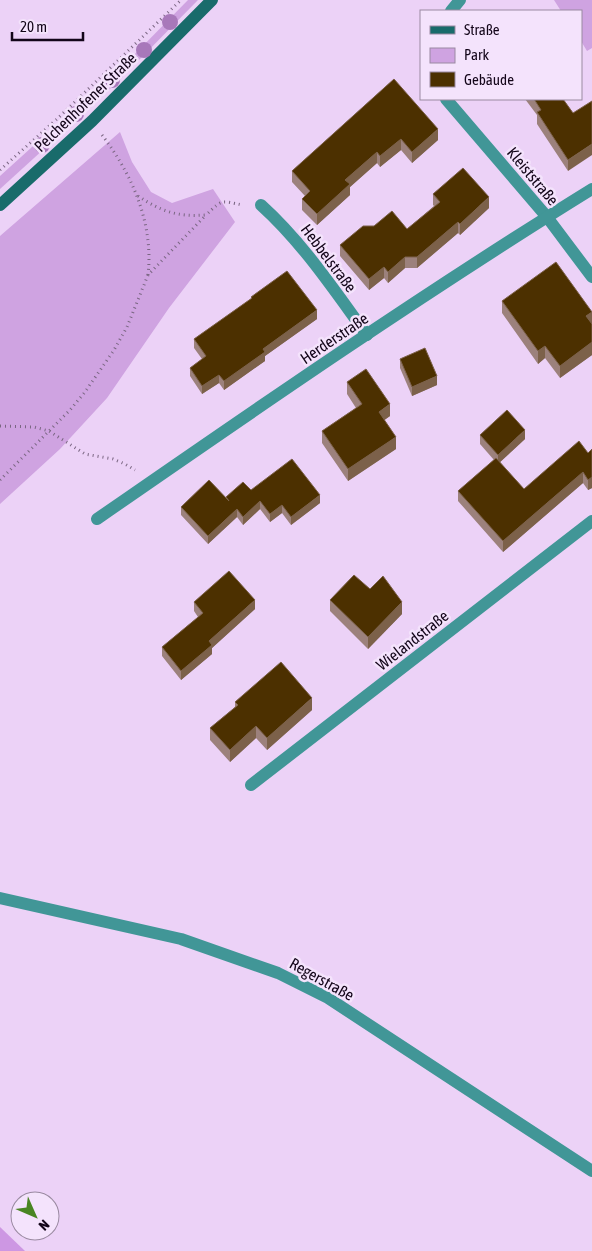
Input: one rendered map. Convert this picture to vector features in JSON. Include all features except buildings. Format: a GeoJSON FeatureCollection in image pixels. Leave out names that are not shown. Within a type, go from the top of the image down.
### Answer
{"type":"FeatureCollection","features":[{"type":"Feature","properties":{"kind":"main road","name":"Pelchenhofener Straße"},"geometry":{"type":"LineString","coordinates":[[0,205],[92,121],[212,0]]}},
{"type":"Feature","properties":{"kind":"street"},"geometry":{"type":"LineString","coordinates":[[452,10],[460,0]]}},
{"type":"Feature","properties":{"kind":"street","name":"Kleiststraße"},"geometry":{"type":"LineString","coordinates":[[447,100],[546,217],[592,278]]}},
{"type":"Feature","properties":{"kind":"street","name":"Herderstraße"},"geometry":{"type":"LineString","coordinates":[[97,518],[221,432],[546,217],[592,189]]}},
{"type":"Feature","properties":{"kind":"street","name":"Hebbelstraße"},"geometry":{"type":"LineString","coordinates":[[261,205],[285,227],[367,335]]}},
{"type":"Feature","properties":{"kind":"street","name":"Wielandstraße"},"geometry":{"type":"LineString","coordinates":[[251,785],[592,520]]}},
{"type":"Feature","properties":{"kind":"street","name":"Regerstraße"},"geometry":{"type":"LineString","coordinates":[[0,898],[181,939],[278,973],[328,998],[592,1171]]}},
{"type":"Feature","properties":{"kind":"path"},"geometry":{"type":"LineString","coordinates":[[0,170],[64,112],[181,0]]}},
{"type":"Feature","properties":{"kind":"path"},"geometry":{"type":"LineString","coordinates":[[0,480],[85,392],[114,350],[127,327],[148,275],[149,244],[138,196],[112,147],[92,121]]}},
{"type":"Feature","properties":{"kind":"path"},"geometry":{"type":"LineString","coordinates":[[138,196],[160,210],[172,214],[188,216],[206,215]]}},
{"type":"Feature","properties":{"kind":"path"},"geometry":{"type":"LineString","coordinates":[[148,275],[214,207],[226,201],[261,205]]}},
{"type":"Feature","properties":{"kind":"path"},"geometry":{"type":"LineString","coordinates":[[0,426],[34,427],[49,431],[85,454],[113,459],[133,469],[149,482]]}},
{"type":"Feature","properties":{"kind":"green space"},"geometry":{"type":"Polygon","coordinates":[[[188,0],[198,0],[137,62],[132,57],[188,0]]]}},
{"type":"Feature","properties":{"kind":"green space"},"geometry":{"type":"Polygon","coordinates":[[[554,0],[592,0],[592,48],[587,51],[582,43],[582,10],[560,10],[554,0]]]}},
{"type":"Feature","properties":{"kind":"green space"},"geometry":{"type":"Polygon","coordinates":[[[117,70],[123,77],[0,189],[0,176],[117,70]]]}},
{"type":"Feature","properties":{"kind":"green space"},"geometry":{"type":"Polygon","coordinates":[[[120,132],[132,162],[151,192],[172,203],[213,189],[235,222],[169,308],[107,398],[60,449],[0,504],[0,236],[120,132]]]}},
{"type":"Feature","properties":{"kind":"shaded area"},"geometry":{"type":"Polygon","coordinates":[[[0,1227],[10,1237],[10,1241],[15,1241],[25,1251],[0,1251],[0,1227]]]}}]}
